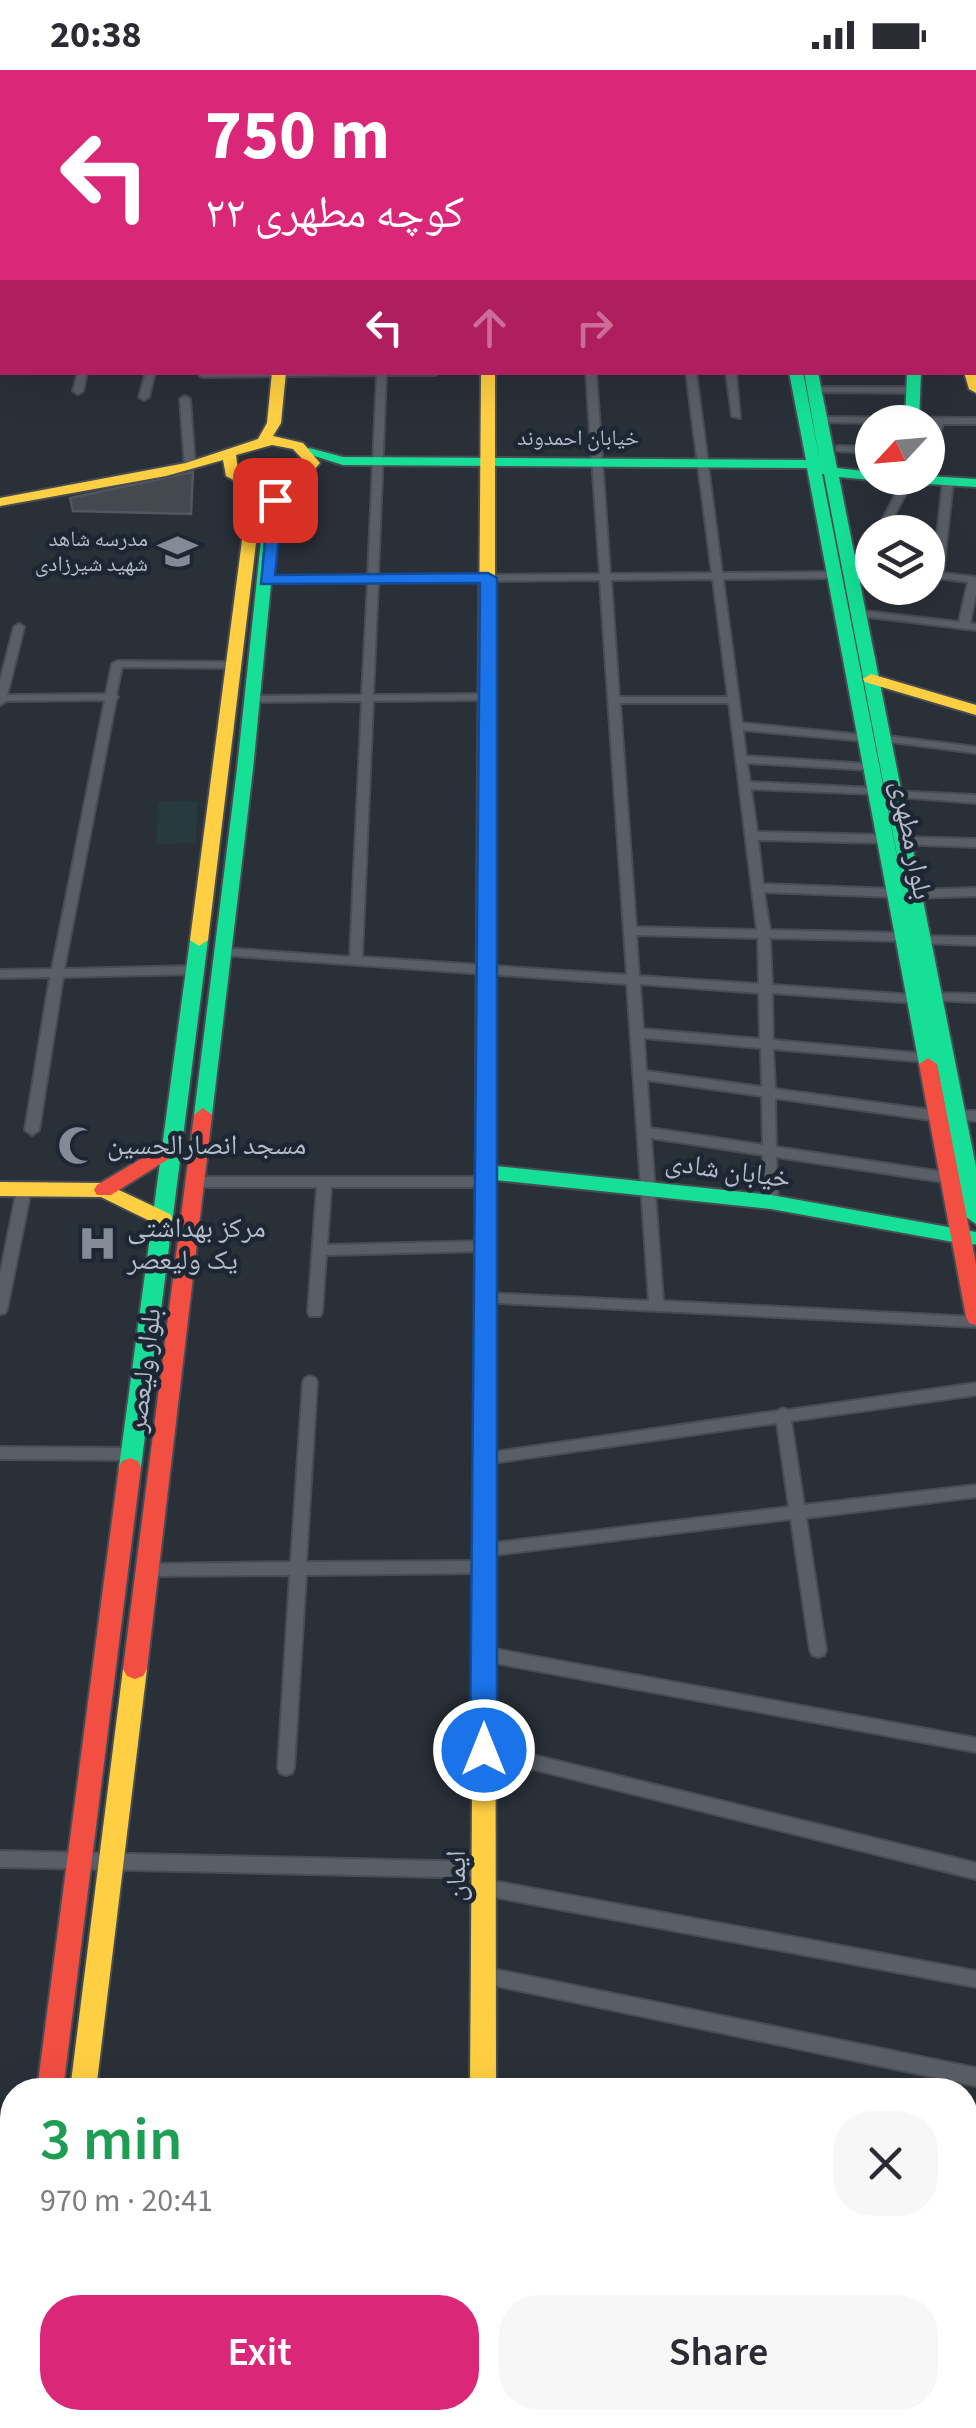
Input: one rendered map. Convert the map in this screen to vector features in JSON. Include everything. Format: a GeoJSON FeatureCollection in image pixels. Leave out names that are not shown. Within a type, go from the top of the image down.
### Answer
{"type":"FeatureCollection","features":[{"type":"Feature","properties":{"kind":"main road"},"geometry":{"type":"LineString","coordinates":[[269,432],[279,375]]}},
{"type":"Feature","properties":{"kind":"main road","name":"ایمان"},"geometry":{"type":"LineString","coordinates":[[482,2078],[488,375]]}},
{"type":"Feature","properties":{"kind":"main road","name":"بلوار مطهری"},"geometry":{"type":"LineString","coordinates":[[797,375],[822,468],[924,998],[957,1116],[976,1217]]}},
{"type":"Feature","properties":{"kind":"main road","name":"بلوار مطهری"},"geometry":{"type":"LineString","coordinates":[[813,381],[822,468]]}},
{"type":"Feature","properties":{"kind":"main road"},"geometry":{"type":"LineString","coordinates":[[269,432],[343,461]]}},
{"type":"Feature","properties":{"kind":"main road"},"geometry":{"type":"LineString","coordinates":[[0,502],[229,462],[243,446],[269,432]]}},
{"type":"Feature","properties":{"kind":"main road","name":"بلوار ولیعصر"},"geometry":{"type":"LineString","coordinates":[[84,2078],[108,1860],[224,952],[271,512],[275,500],[313,463],[302,448]]}},
{"type":"Feature","properties":{"kind":"main road","name":"خیابان احمدوند"},"geometry":{"type":"LineString","coordinates":[[343,461],[702,464],[822,468],[855,473]]}},
{"type":"Feature","properties":{"kind":"main road"},"geometry":{"type":"LineString","coordinates":[[229,462],[246,482],[267,485],[343,461]]}},
{"type":"Feature","properties":{"kind":"main road"},"geometry":{"type":"LineString","coordinates":[[945,480],[976,484]]}},
{"type":"Feature","properties":{"kind":"main road","name":"بلوار ولیعصر"},"geometry":{"type":"LineString","coordinates":[[51,2078],[236,665],[253,510],[246,482]]}},
{"type":"Feature","properties":{"kind":"main road","name":"بلوار مطهری"},"geometry":{"type":"LineString","coordinates":[[841,570],[856,613],[871,679],[870,767],[883,792]]}},
{"type":"Feature","properties":{"kind":"main road"},"geometry":{"type":"LineString","coordinates":[[871,679],[976,710]]}},
{"type":"Feature","properties":{"kind":"main road"},"geometry":{"type":"LineString","coordinates":[[195,970],[224,952]]}},
{"type":"Feature","properties":{"kind":"main road","name":"بلوار مطهری"},"geometry":{"type":"LineString","coordinates":[[924,998],[927,1058],[957,1116],[950,1178],[971,1234],[976,1320]]}},
{"type":"Feature","properties":{"kind":"main road"},"geometry":{"type":"LineString","coordinates":[[104,1190],[171,1148]]}},
{"type":"Feature","properties":{"kind":"main road","name":"خیابان شادی"},"geometry":{"type":"LineString","coordinates":[[486,1177],[647,1187],[971,1234]]}},
{"type":"Feature","properties":{"kind":"main road"},"geometry":{"type":"LineString","coordinates":[[0,1190],[104,1190],[163,1218]]}},
{"type":"Feature","properties":{"kind":"street"},"geometry":{"type":"LineString","coordinates":[[78,391],[82,375]]}},
{"type":"Feature","properties":{"kind":"street"},"geometry":{"type":"LineString","coordinates":[[144,397],[151,375]]}},
{"type":"Feature","properties":{"kind":"street"},"geometry":{"type":"LineString","coordinates":[[356,961],[382,375]]}},
{"type":"Feature","properties":{"kind":"street"},"geometry":{"type":"LineString","coordinates":[[591,375],[656,1304]]}},
{"type":"Feature","properties":{"kind":"street"},"geometry":{"type":"LineString","coordinates":[[691,375],[764,934],[771,1202]]}},
{"type":"Feature","properties":{"kind":"street"},"geometry":{"type":"LineString","coordinates":[[731,375],[737,416]]}},
{"type":"Feature","properties":{"kind":"street"},"geometry":{"type":"LineString","coordinates":[[813,381],[914,381]]}},
{"type":"Feature","properties":{"kind":"street"},"geometry":{"type":"LineString","coordinates":[[185,399],[190,467]]}},
{"type":"Feature","properties":{"kind":"street"},"geometry":{"type":"LineString","coordinates":[[820,420],[855,420]]}},
{"type":"Feature","properties":{"kind":"street"},"geometry":{"type":"LineString","coordinates":[[945,421],[976,421]]}},
{"type":"Feature","properties":{"kind":"street"},"geometry":{"type":"LineString","coordinates":[[839,449],[855,449]]}},
{"type":"Feature","properties":{"kind":"street"},"geometry":{"type":"LineString","coordinates":[[943,515],[948,481]]}},
{"type":"Feature","properties":{"kind":"street"},"geometry":{"type":"LineString","coordinates":[[266,580],[717,576],[855,569]]}},
{"type":"Feature","properties":{"kind":"street"},"geometry":{"type":"LineString","coordinates":[[856,613],[970,626],[975,580],[945,576]]}},
{"type":"Feature","properties":{"kind":"street"},"geometry":{"type":"LineString","coordinates":[[18,628],[0,699],[114,697]]}},
{"type":"Feature","properties":{"kind":"street"},"geometry":{"type":"LineString","coordinates":[[32,1130],[117,664],[236,665]]}},
{"type":"Feature","properties":{"kind":"street"},"geometry":{"type":"LineString","coordinates":[[252,700],[488,697]]}},
{"type":"Feature","properties":{"kind":"street"},"geometry":{"type":"LineString","coordinates":[[614,700],[734,700]]}},
{"type":"Feature","properties":{"kind":"street"},"geometry":{"type":"LineString","coordinates":[[737,726],[976,750]]}},
{"type":"Feature","properties":{"kind":"street"},"geometry":{"type":"LineString","coordinates":[[741,759],[870,767]]}},
{"type":"Feature","properties":{"kind":"street"},"geometry":{"type":"LineString","coordinates":[[744,784],[976,799]]}},
{"type":"Feature","properties":{"kind":"street"},"geometry":{"type":"LineString","coordinates":[[751,836],[976,844]]}},
{"type":"Feature","properties":{"kind":"street"},"geometry":{"type":"LineString","coordinates":[[758,888],[976,892]]}},
{"type":"Feature","properties":{"kind":"street"},"geometry":{"type":"LineString","coordinates":[[630,931],[976,940]]}},
{"type":"Feature","properties":{"kind":"street"},"geometry":{"type":"LineString","coordinates":[[224,952],[634,982],[976,998]]}},
{"type":"Feature","properties":{"kind":"street"},"geometry":{"type":"LineString","coordinates":[[0,974],[195,970]]}},
{"type":"Feature","properties":{"kind":"street"},"geometry":{"type":"LineString","coordinates":[[637,1032],[927,1058]]}},
{"type":"Feature","properties":{"kind":"street"},"geometry":{"type":"LineString","coordinates":[[640,1074],[957,1116]]}},
{"type":"Feature","properties":{"kind":"street"},"geometry":{"type":"LineString","coordinates":[[644,1132],[950,1178]]}},
{"type":"Feature","properties":{"kind":"street"},"geometry":{"type":"LineString","coordinates":[[195,1182],[324,1184],[486,1177]]}},
{"type":"Feature","properties":{"kind":"street"},"geometry":{"type":"LineString","coordinates":[[315,1312],[324,1184]]}},
{"type":"Feature","properties":{"kind":"street"},"geometry":{"type":"LineString","coordinates":[[0,1310],[24,1190]]}},
{"type":"Feature","properties":{"kind":"street"},"geometry":{"type":"LineString","coordinates":[[319,1250],[486,1246]]}},
{"type":"Feature","properties":{"kind":"street"},"geometry":{"type":"LineString","coordinates":[[486,1298],[976,1320]]}},
{"type":"Feature","properties":{"kind":"street"},"geometry":{"type":"LineString","coordinates":[[286,1768],[310,1382]]}},
{"type":"Feature","properties":{"kind":"street"},"geometry":{"type":"LineString","coordinates":[[485,1458],[976,1388]]}},
{"type":"Feature","properties":{"kind":"street"},"geometry":{"type":"LineString","coordinates":[[783,1414],[818,1650]]}},
{"type":"Feature","properties":{"kind":"street"},"geometry":{"type":"LineString","coordinates":[[0,1453],[133,1454]]}},
{"type":"Feature","properties":{"kind":"street"},"geometry":{"type":"LineString","coordinates":[[146,1570],[298,1569],[484,1559],[796,1511],[976,1491]]}},
{"type":"Feature","properties":{"kind":"street"},"geometry":{"type":"LineString","coordinates":[[484,1654],[976,1745]]}},
{"type":"Feature","properties":{"kind":"street"},"geometry":{"type":"LineString","coordinates":[[484,1750],[976,1871]]}},
{"type":"Feature","properties":{"kind":"street"},"geometry":{"type":"LineString","coordinates":[[0,1859],[108,1860],[483,1878],[976,1980]]}},
{"type":"Feature","properties":{"kind":"street"},"geometry":{"type":"LineString","coordinates":[[483,1976],[976,2077]]}},
{"type":"Feature","properties":{"kind":"green space"},"geometry":{"type":"Polygon","coordinates":[[[197,801],[196,843],[156,844],[158,802],[197,801]]]}},
{"type":"Feature","properties":{"kind":"building"},"geometry":{"type":"Polygon","coordinates":[[[193,472],[191,514],[73,511],[70,498],[193,472]]]}},
{"type":"Feature","properties":{"kind":"traffic: fast"},"geometry":{"type":"LineString","coordinates":[[797,375],[928,1064]]}},
{"type":"Feature","properties":{"kind":"traffic: fast"},"geometry":{"type":"LineString","coordinates":[[812,375],[976,1217]]}},
{"type":"Feature","properties":{"kind":"traffic: fast"},"geometry":{"type":"LineString","coordinates":[[913,405],[914,375]]}},
{"type":"Feature","properties":{"kind":"traffic: fast"},"geometry":{"type":"LineString","coordinates":[[309,452],[343,461],[813,464],[830,472],[855,474]]}},
{"type":"Feature","properties":{"kind":"traffic: fast"},"geometry":{"type":"LineString","coordinates":[[945,481],[976,483]]}},
{"type":"Feature","properties":{"kind":"traffic: fast"},"geometry":{"type":"LineString","coordinates":[[203,1115],[271,512],[289,482]]}},
{"type":"Feature","properties":{"kind":"traffic: fast"},"geometry":{"type":"LineString","coordinates":[[485,1359],[486,904]]}},
{"type":"Feature","properties":{"kind":"traffic: fast"},"geometry":{"type":"LineString","coordinates":[[130,1467],[199,940]]}},
{"type":"Feature","properties":{"kind":"traffic: fast"},"geometry":{"type":"LineString","coordinates":[[486,1172],[771,1202],[970,1238]]}},
{"type":"Feature","properties":{"kind":"traffic: slow"},"geometry":{"type":"LineString","coordinates":[[263,441],[274,423],[279,375]]}},
{"type":"Feature","properties":{"kind":"traffic: slow"},"geometry":{"type":"LineString","coordinates":[[486,904],[488,375]]}},
{"type":"Feature","properties":{"kind":"traffic: slow"},"geometry":{"type":"LineString","coordinates":[[971,375],[976,389]]}},
{"type":"Feature","properties":{"kind":"traffic: slow"},"geometry":{"type":"LineString","coordinates":[[0,502],[189,467],[272,440],[298,446],[313,463],[296,479],[264,485],[231,473],[230,456]]}},
{"type":"Feature","properties":{"kind":"traffic: slow"},"geometry":{"type":"LineString","coordinates":[[199,940],[253,510],[246,482]]}},
{"type":"Feature","properties":{"kind":"traffic: slow"},"geometry":{"type":"LineString","coordinates":[[871,679],[976,710]]}},
{"type":"Feature","properties":{"kind":"traffic: slow"},"geometry":{"type":"LineString","coordinates":[[0,1189],[104,1190],[163,1219]]}},
{"type":"Feature","properties":{"kind":"traffic: slow"},"geometry":{"type":"LineString","coordinates":[[483,2078],[485,1359]]}},
{"type":"Feature","properties":{"kind":"traffic: slow"},"geometry":{"type":"LineString","coordinates":[[84,2078],[135,1669]]}},
{"type":"Feature","properties":{"kind":"traffic: jam"},"geometry":{"type":"LineString","coordinates":[[928,1064],[976,1317]]}},
{"type":"Feature","properties":{"kind":"traffic: jam"},"geometry":{"type":"LineString","coordinates":[[135,1669],[203,1115]]}},
{"type":"Feature","properties":{"kind":"traffic: jam"},"geometry":{"type":"LineString","coordinates":[[104,1190],[171,1148]]}},
{"type":"Feature","properties":{"kind":"traffic: jam"},"geometry":{"type":"LineString","coordinates":[[52,2078],[130,1467]]}},
{"type":"Feature","properties":{"kind":"place","name":"مدرسه شاهد شهید شیرزادی"},"geometry":{"type":"Point","coordinates":[178,552]}},
{"type":"Feature","properties":{"kind":"place","name":"مسجد انصارالحسین"},"geometry":{"type":"Point","coordinates":[77,1145]}},
{"type":"Feature","properties":{"kind":"place","name":"مرکز بهداشتی یک ولیعصر"},"geometry":{"type":"Point","coordinates":[97,1244]}},
{"type":"Feature","properties":{"kind":"route"},"geometry":{"type":"LineString","coordinates":[[275,500],[266,580],[488,578],[484,1750]]}}]}
